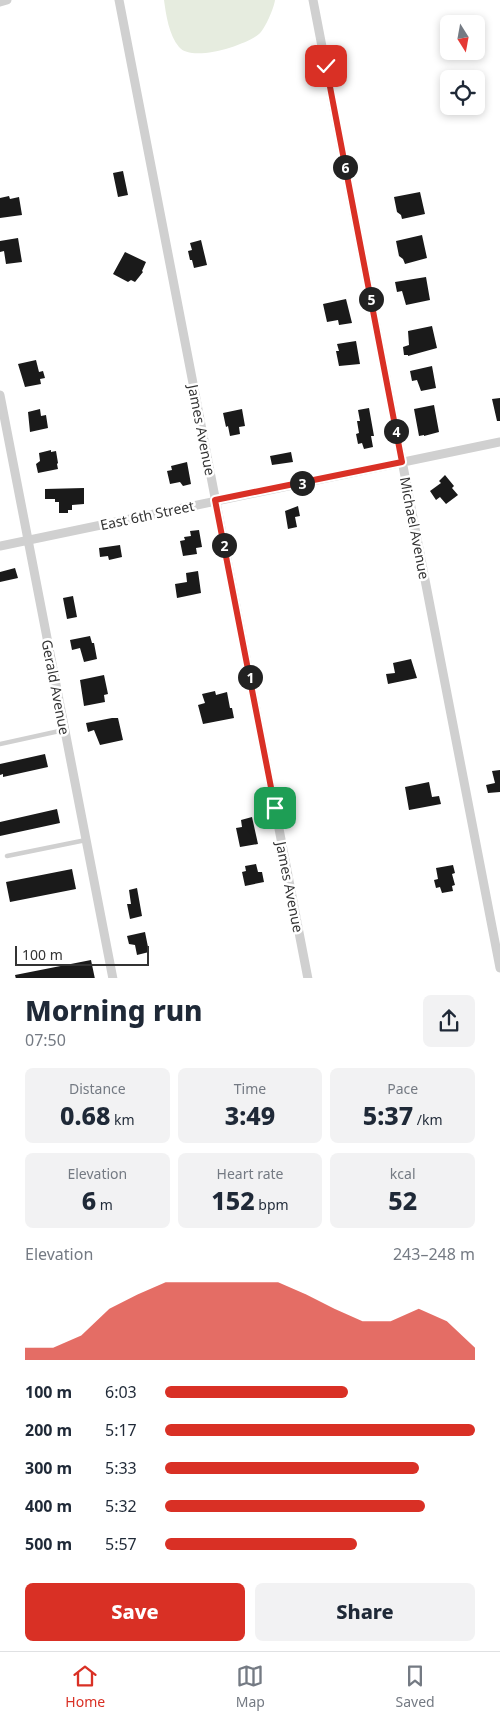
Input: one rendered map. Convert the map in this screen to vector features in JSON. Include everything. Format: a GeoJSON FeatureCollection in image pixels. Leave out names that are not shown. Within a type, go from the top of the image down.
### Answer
{"type":"FeatureCollection","features":[{"type":"Feature","properties":{"kind":"street"},"geometry":{"type":"LineString","coordinates":[[0,2],[7,0]]}},
{"type":"Feature","properties":{"kind":"street","name":"James Avenue"},"geometry":{"type":"LineString","coordinates":[[119,0],[308,978]]}},
{"type":"Feature","properties":{"kind":"street","name":"Michael Avenue"},"geometry":{"type":"LineString","coordinates":[[313,0],[500,968]]}},
{"type":"Feature","properties":{"kind":"street","name":"Gerald Avenue"},"geometry":{"type":"LineString","coordinates":[[0,395],[113,978]]}},
{"type":"Feature","properties":{"kind":"street","name":"East 6th Street"},"geometry":{"type":"LineString","coordinates":[[0,546],[500,442]]}},
{"type":"Feature","properties":{"kind":"lane"},"geometry":{"type":"LineString","coordinates":[[0,744],[64,730]]}},
{"type":"Feature","properties":{"kind":"lane"},"geometry":{"type":"LineString","coordinates":[[7,856],[86,840]]}},
{"type":"Feature","properties":{"kind":"shaded area"},"geometry":{"type":"Polygon","coordinates":[[[164,0],[275,0],[269,18],[259,34],[243,43],[219,51],[195,53],[179,47],[173,37],[168,25],[164,0]]]}},
{"type":"Feature","properties":{"kind":"building"},"geometry":{"type":"Polygon","coordinates":[[[123,171],[128,195],[118,197],[113,173],[123,171]]]}},
{"type":"Feature","properties":{"kind":"building"},"geometry":{"type":"Polygon","coordinates":[[[420,192],[425,214],[402,219],[401,215],[397,212],[394,197],[420,192]]]}},
{"type":"Feature","properties":{"kind":"building"},"geometry":{"type":"Polygon","coordinates":[[[9,196],[10,199],[19,197],[22,215],[0,218],[0,198],[9,196]]]}},
{"type":"Feature","properties":{"kind":"building"},"geometry":{"type":"Polygon","coordinates":[[[422,235],[427,258],[405,264],[399,256],[396,241],[422,235]]]}},
{"type":"Feature","properties":{"kind":"building"},"geometry":{"type":"Polygon","coordinates":[[[18,238],[22,262],[6,264],[4,251],[0,252],[0,241],[18,238]]]}},
{"type":"Feature","properties":{"kind":"building"},"geometry":{"type":"Polygon","coordinates":[[[201,240],[207,265],[194,268],[188,251],[192,250],[190,243],[201,240]]]}},
{"type":"Feature","properties":{"kind":"building"},"geometry":{"type":"Polygon","coordinates":[[[125,252],[146,262],[143,272],[135,282],[131,280],[128,282],[113,274],[125,252]]]}},
{"type":"Feature","properties":{"kind":"building"},"geometry":{"type":"Polygon","coordinates":[[[426,277],[430,300],[406,305],[402,291],[397,292],[395,282],[426,277]]]}},
{"type":"Feature","properties":{"kind":"building"},"geometry":{"type":"Polygon","coordinates":[[[346,299],[352,323],[339,325],[338,320],[327,322],[323,304],[346,299]]]}},
{"type":"Feature","properties":{"kind":"building"},"geometry":{"type":"Polygon","coordinates":[[[432,326],[437,348],[408,356],[404,355],[403,347],[409,345],[408,331],[432,326]]]}},
{"type":"Feature","properties":{"kind":"building"},"geometry":{"type":"Polygon","coordinates":[[[356,341],[360,364],[339,366],[336,351],[339,351],[337,344],[356,341]]]}},
{"type":"Feature","properties":{"kind":"building"},"geometry":{"type":"Polygon","coordinates":[[[36,360],[39,372],[43,371],[45,378],[40,379],[41,384],[25,387],[18,364],[36,360]]]}},
{"type":"Feature","properties":{"kind":"building"},"geometry":{"type":"Polygon","coordinates":[[[432,366],[436,388],[421,391],[417,380],[412,381],[410,371],[432,366]]]}},
{"type":"Feature","properties":{"kind":"building"},"geometry":{"type":"Polygon","coordinates":[[[500,398],[500,421],[497,421],[492,399],[500,398]]]}},
{"type":"Feature","properties":{"kind":"building"},"geometry":{"type":"Polygon","coordinates":[[[434,405],[439,432],[419,436],[414,409],[434,405]]]}},
{"type":"Feature","properties":{"kind":"building"},"geometry":{"type":"Polygon","coordinates":[[[369,408],[374,436],[371,436],[373,447],[364,449],[362,443],[358,444],[356,434],[359,433],[357,421],[360,421],[358,410],[369,408]]]}},
{"type":"Feature","properties":{"kind":"building"},"geometry":{"type":"Polygon","coordinates":[[[40,409],[41,416],[46,415],[48,428],[30,432],[28,412],[40,409]]]}},
{"type":"Feature","properties":{"kind":"building"},"geometry":{"type":"Polygon","coordinates":[[[242,409],[245,426],[239,427],[240,434],[230,436],[223,413],[242,409]]]}},
{"type":"Feature","properties":{"kind":"building"},"geometry":{"type":"Polygon","coordinates":[[[51,450],[51,452],[56,451],[58,469],[38,473],[36,464],[40,461],[39,453],[51,450]]]}},
{"type":"Feature","properties":{"kind":"building"},"geometry":{"type":"Polygon","coordinates":[[[291,452],[293,462],[272,465],[270,456],[291,452]]]}},
{"type":"Feature","properties":{"kind":"building"},"geometry":{"type":"Polygon","coordinates":[[[187,462],[191,484],[183,486],[180,482],[170,484],[167,471],[172,470],[171,466],[187,462]]]}},
{"type":"Feature","properties":{"kind":"building"},"geometry":{"type":"Polygon","coordinates":[[[445,475],[454,486],[452,488],[458,495],[446,504],[440,497],[436,500],[430,491],[441,483],[439,481],[445,475]]]}},
{"type":"Feature","properties":{"kind":"building"},"geometry":{"type":"Polygon","coordinates":[[[84,488],[84,504],[72,505],[72,510],[68,510],[68,513],[59,513],[59,502],[55,502],[55,499],[45,499],[45,489],[84,488]]]}},
{"type":"Feature","properties":{"kind":"building"},"geometry":{"type":"Polygon","coordinates":[[[298,506],[300,516],[295,517],[297,527],[288,529],[285,511],[298,506]]]}},
{"type":"Feature","properties":{"kind":"building"},"geometry":{"type":"Polygon","coordinates":[[[199,530],[202,547],[196,548],[197,554],[183,556],[180,541],[185,540],[184,537],[191,536],[190,531],[199,530]]]}},
{"type":"Feature","properties":{"kind":"building"},"geometry":{"type":"Polygon","coordinates":[[[120,545],[122,557],[109,560],[108,556],[100,557],[99,548],[120,545]]]}},
{"type":"Feature","properties":{"kind":"building"},"geometry":{"type":"Polygon","coordinates":[[[15,568],[18,578],[0,582],[0,572],[15,568]]]}},
{"type":"Feature","properties":{"kind":"building"},"geometry":{"type":"Polygon","coordinates":[[[198,571],[201,593],[177,598],[175,584],[187,582],[186,573],[198,571]]]}},
{"type":"Feature","properties":{"kind":"building"},"geometry":{"type":"Polygon","coordinates":[[[73,596],[77,617],[67,619],[63,598],[73,596]]]}},
{"type":"Feature","properties":{"kind":"building"},"geometry":{"type":"Polygon","coordinates":[[[90,636],[92,643],[94,643],[97,659],[84,662],[80,648],[72,650],[70,640],[90,636]]]}},
{"type":"Feature","properties":{"kind":"building"},"geometry":{"type":"Polygon","coordinates":[[[411,659],[417,678],[388,684],[386,674],[395,673],[393,663],[411,659]]]}},
{"type":"Feature","properties":{"kind":"building"},"geometry":{"type":"Polygon","coordinates":[[[104,675],[108,694],[104,695],[105,702],[84,706],[80,680],[104,675]]]}},
{"type":"Feature","properties":{"kind":"building"},"geometry":{"type":"Polygon","coordinates":[[[215,691],[216,695],[227,692],[234,718],[203,724],[198,705],[205,703],[202,694],[215,691]]]}},
{"type":"Feature","properties":{"kind":"building"},"geometry":{"type":"Polygon","coordinates":[[[118,718],[123,740],[100,745],[94,730],[88,732],[86,723],[118,718]]]}},
{"type":"Feature","properties":{"kind":"building"},"geometry":{"type":"Polygon","coordinates":[[[45,754],[48,767],[3,777],[3,774],[0,775],[0,764],[45,754]]]}},
{"type":"Feature","properties":{"kind":"building"},"geometry":{"type":"Polygon","coordinates":[[[500,770],[500,792],[488,793],[486,785],[495,783],[492,771],[500,770]]]}},
{"type":"Feature","properties":{"kind":"building"},"geometry":{"type":"Polygon","coordinates":[[[429,782],[432,797],[439,796],[441,804],[409,810],[405,787],[429,782]]]}},
{"type":"Feature","properties":{"kind":"building"},"geometry":{"type":"Polygon","coordinates":[[[57,809],[60,823],[0,836],[0,822],[57,809]]]}},
{"type":"Feature","properties":{"kind":"building"},"geometry":{"type":"Polygon","coordinates":[[[252,817],[258,844],[240,847],[236,828],[242,827],[241,820],[252,817]]]}},
{"type":"Feature","properties":{"kind":"building"},"geometry":{"type":"Polygon","coordinates":[[[256,864],[258,872],[262,872],[264,882],[245,886],[242,872],[246,871],[245,866],[256,864]]]}},
{"type":"Feature","properties":{"kind":"building"},"geometry":{"type":"Polygon","coordinates":[[[453,865],[455,873],[452,874],[455,885],[452,886],[453,891],[442,893],[440,887],[436,888],[434,880],[438,879],[436,868],[453,865]]]}},
{"type":"Feature","properties":{"kind":"building"},"geometry":{"type":"Polygon","coordinates":[[[72,869],[76,889],[10,902],[6,882],[72,869]]]}},
{"type":"Feature","properties":{"kind":"building"},"geometry":{"type":"Polygon","coordinates":[[[137,888],[142,916],[130,919],[127,904],[131,904],[129,890],[137,888]]]}},
{"type":"Feature","properties":{"kind":"building"},"geometry":{"type":"Polygon","coordinates":[[[145,932],[149,952],[137,955],[135,945],[129,944],[127,936],[145,932]]]}},
{"type":"Feature","properties":{"kind":"building"},"geometry":{"type":"Polygon","coordinates":[[[91,960],[95,978],[16,978],[15,975],[91,960]]]}},
{"type":"Feature","properties":{"kind":"route"},"geometry":{"type":"LineString","coordinates":[[275,808],[215,500],[402,462],[326,66]]}}]}
